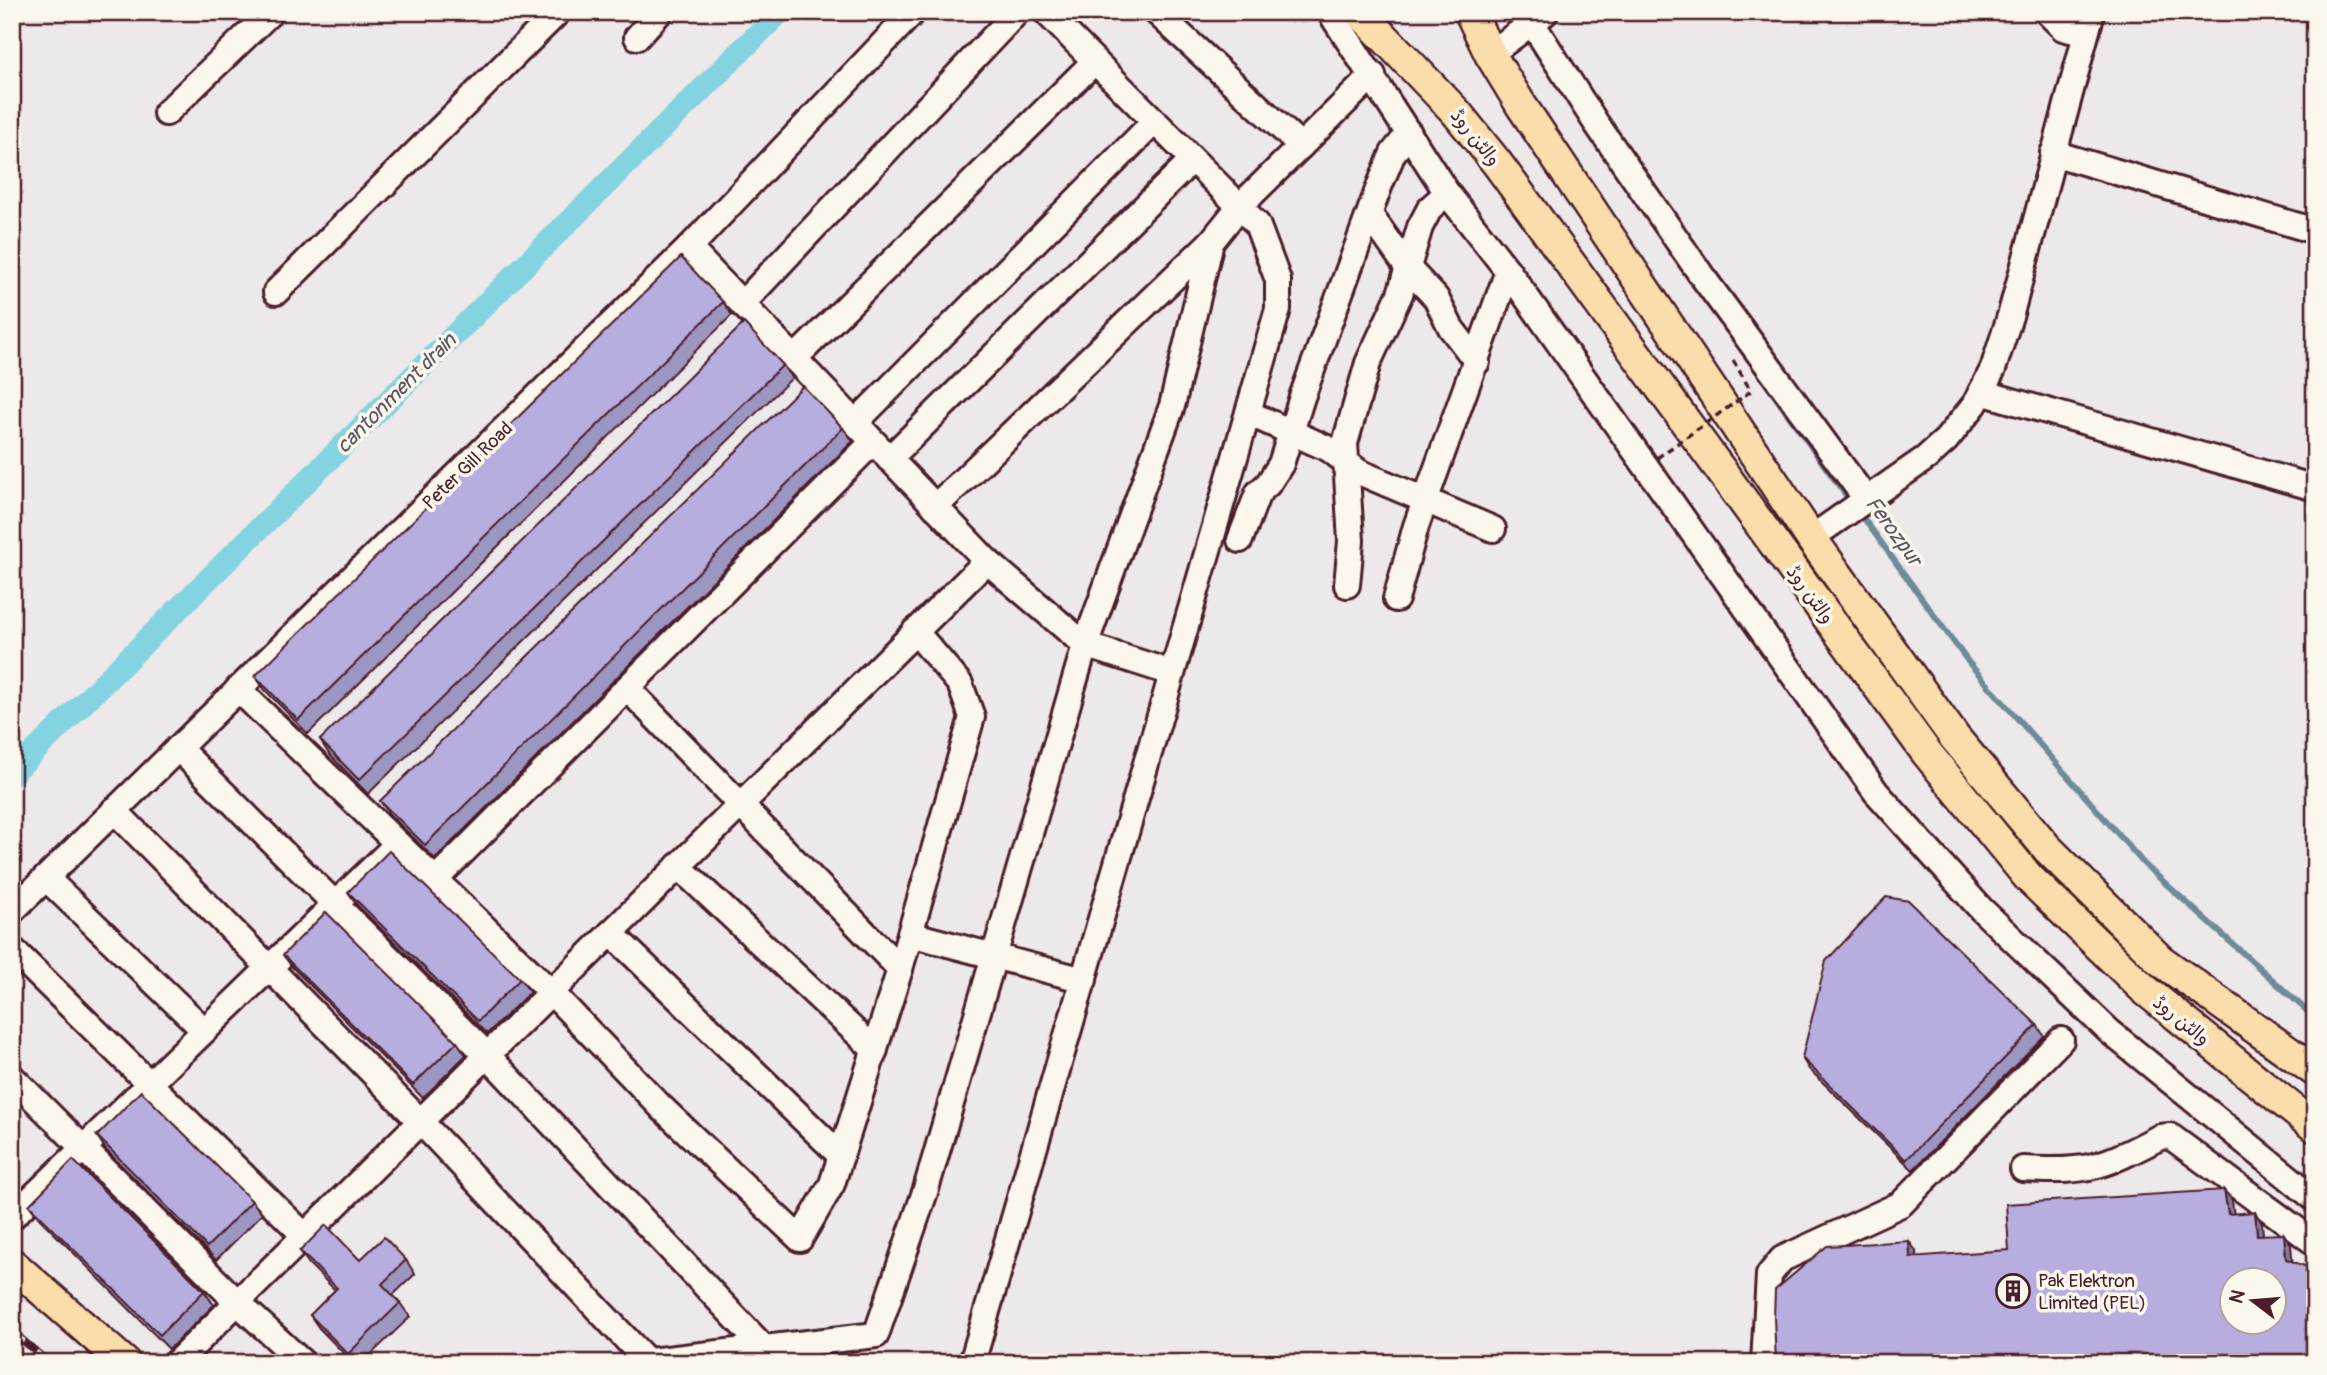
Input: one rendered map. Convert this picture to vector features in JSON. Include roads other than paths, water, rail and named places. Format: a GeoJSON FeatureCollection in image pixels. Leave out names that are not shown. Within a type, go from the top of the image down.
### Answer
{"type":"FeatureCollection","features":[{"type":"Feature","properties":{"kind":"main road","name":"والٹن روڈ"},"geometry":{"type":"LineString","coordinates":[[1360,12],[1457,112],[1497,163],[1926,752],[2029,878],[2144,989],[2315,1127]]}},
{"type":"Feature","properties":{"kind":"main road"},"geometry":{"type":"LineString","coordinates":[[1383,12],[1457,112]]}},
{"type":"Feature","properties":{"kind":"main road"},"geometry":{"type":"LineString","coordinates":[[1462,12],[1490,54]]}},
{"type":"Feature","properties":{"kind":"main road","name":"والٹن روڈ"},"geometry":{"type":"LineString","coordinates":[[1470,12],[1490,54],[1528,116],[1811,538],[1955,738],[2047,848],[2160,960],[2314,1071]]}},
{"type":"Feature","properties":{"kind":"main road"},"geometry":{"type":"LineString","coordinates":[[12,1264],[125,1363]]}},
{"type":"Feature","properties":{"kind":"street"},"geometry":{"type":"LineString","coordinates":[[166,113],[271,12]]}},
{"type":"Feature","properties":{"kind":"street"},"geometry":{"type":"LineString","coordinates":[[276,292],[558,12]]}},
{"type":"Feature","properties":{"kind":"street"},"geometry":{"type":"LineString","coordinates":[[637,37],[660,12]]}},
{"type":"Feature","properties":{"kind":"street","name":"Peter Gill Road"},"geometry":{"type":"LineString","coordinates":[[12,911],[689,248],[913,12]]}},
{"type":"Feature","properties":{"kind":"street"},"geometry":{"type":"LineString","coordinates":[[733,335],[747,310],[1017,12]]}},
{"type":"Feature","properties":{"kind":"street"},"geometry":{"type":"LineString","coordinates":[[972,1363],[1278,309],[1278,280],[1257,224],[1046,12]]}},
{"type":"Feature","properties":{"kind":"street"},"geometry":{"type":"LineString","coordinates":[[1156,12],[1301,146]]}},
{"type":"Feature","properties":{"kind":"street"},"geometry":{"type":"LineString","coordinates":[[1330,12],[1447,192],[1508,271],[1876,792],[1981,909],[2109,1031],[2315,1199]]}},
{"type":"Feature","properties":{"kind":"street"},"geometry":{"type":"LineString","coordinates":[[1811,538],[1842,519],[1946,440],[1964,420],[1993,369],[2011,313],[2088,23],[2063,28],[2047,12]]}},
{"type":"Feature","properties":{"kind":"street"},"geometry":{"type":"LineString","coordinates":[[1490,54],[1534,16],[1702,276],[1872,494]]}},
{"type":"Feature","properties":{"kind":"street"},"geometry":{"type":"LineString","coordinates":[[794,359],[1094,62]]}},
{"type":"Feature","properties":{"kind":"street"},"geometry":{"type":"LineString","coordinates":[[935,507],[1211,242],[1239,207],[1373,75]]}},
{"type":"Feature","properties":{"kind":"street"},"geometry":{"type":"LineString","coordinates":[[855,423],[1154,122]]}},
{"type":"Feature","properties":{"kind":"street"},"geometry":{"type":"LineString","coordinates":[[1240,540],[1258,493],[1268,484],[1281,464],[1393,153],[1409,133]]}},
{"type":"Feature","properties":{"kind":"street"},"geometry":{"type":"LineString","coordinates":[[2053,153],[2315,232]]}},
{"type":"Feature","properties":{"kind":"street"},"geometry":{"type":"LineString","coordinates":[[436,879],[627,688],[1192,160]]}},
{"type":"Feature","properties":{"kind":"street"},"geometry":{"type":"LineString","coordinates":[[1348,585],[1351,541],[1345,443],[1368,363],[1399,294],[1420,227],[1430,208],[1447,192]]}},
{"type":"Feature","properties":{"kind":"street"},"geometry":{"type":"LineString","coordinates":[[1370,215],[1407,267],[1436,298],[1451,328],[1477,362]]}},
{"type":"Feature","properties":{"kind":"street"},"geometry":{"type":"LineString","coordinates":[[114,810],[421,1121],[640,1362],[876,1335],[926,1188],[1085,645],[1172,406],[1211,242]]}},
{"type":"Feature","properties":{"kind":"street"},"geometry":{"type":"LineString","coordinates":[[689,248],[987,561],[1085,645],[1172,673]]}},
{"type":"Feature","properties":{"kind":"street"},"geometry":{"type":"LineString","coordinates":[[1396,598],[1425,501],[1508,271]]}},
{"type":"Feature","properties":{"kind":"street"},"geometry":{"type":"LineString","coordinates":[[794,398],[813,379]]}},
{"type":"Feature","properties":{"kind":"street"},"geometry":{"type":"LineString","coordinates":[[1981,392],[2315,488]]}},
{"type":"Feature","properties":{"kind":"street"},"geometry":{"type":"LineString","coordinates":[[1248,413],[1292,430],[1345,459],[1359,472],[1493,529]]}},
{"type":"Feature","properties":{"kind":"street"},"geometry":{"type":"LineString","coordinates":[[176,1363],[987,561]]}},
{"type":"Feature","properties":{"kind":"street"},"geometry":{"type":"LineString","coordinates":[[238,689],[551,992],[662,1108],[800,1239],[825,1200],[841,1156],[900,969],[972,717],[960,684],[915,631]]}},
{"type":"Feature","properties":{"kind":"street"},"geometry":{"type":"LineString","coordinates":[[627,688],[900,969]]}},
{"type":"Feature","properties":{"kind":"street"},"geometry":{"type":"LineString","coordinates":[[307,755],[327,735]]}},
{"type":"Feature","properties":{"kind":"street"},"geometry":{"type":"LineString","coordinates":[[178,748],[487,1055],[764,1348]]}},
{"type":"Feature","properties":{"kind":"street"},"geometry":{"type":"LineString","coordinates":[[369,814],[388,794]]}},
{"type":"Feature","properties":{"kind":"street"},"geometry":{"type":"LineString","coordinates":[[12,1217],[398,843]]}},
{"type":"Feature","properties":{"kind":"street"},"geometry":{"type":"LineString","coordinates":[[678,866],[875,1050]]}},
{"type":"Feature","properties":{"kind":"street"},"geometry":{"type":"LineString","coordinates":[[46,878],[204,1030]]}},
{"type":"Feature","properties":{"kind":"street"},"geometry":{"type":"LineString","coordinates":[[611,933],[841,1156]]}},
{"type":"Feature","properties":{"kind":"street"},"geometry":{"type":"LineString","coordinates":[[910,934],[1084,980]]}},
{"type":"Feature","properties":{"kind":"street"},"geometry":{"type":"LineString","coordinates":[[12,950],[305,1236]]}},
{"type":"Feature","properties":{"kind":"street"},"geometry":{"type":"LineString","coordinates":[[1764,1363],[1769,1275],[1782,1259],[1901,1204],[2062,1040]]}},
{"type":"Feature","properties":{"kind":"street"},"geometry":{"type":"LineString","coordinates":[[12,1077],[237,1302],[303,1363]]}},
{"type":"Feature","properties":{"kind":"street"},"geometry":{"type":"LineString","coordinates":[[2023,1169],[2071,1172],[2097,1167],[2160,1137],[2170,1136],[2315,1243]]}},
{"type":"Feature","properties":{"kind":"waterway","name":"cantonment drain"},"geometry":{"type":"LineString","coordinates":[[12,774],[780,12]]}},
{"type":"Feature","properties":{"kind":"waterway","name":"Ferozpur"},"geometry":{"type":"LineString","coordinates":[[1508,12],[1519,28]]}},
{"type":"Feature","properties":{"kind":"waterway","name":"Ferozpur"},"geometry":{"type":"LineString","coordinates":[[1525,37],[1549,71]]}},
{"type":"Feature","properties":{"kind":"waterway","name":"Ferozpur"},"geometry":{"type":"LineString","coordinates":[[1744,353],[1852,504]]}},
{"type":"Feature","properties":{"kind":"waterway","name":"Ferozpur"},"geometry":{"type":"LineString","coordinates":[[1859,512],[1969,663],[2145,865],[2315,1018]]}},
{"type":"Feature","properties":{"kind":"railway"},"geometry":{"type":"LineString","coordinates":[[12,1331],[49,1363]]}},
{"type":"Feature","properties":{"kind":"place","name":"Pak Elektron Limited (PEL)"},"geometry":{"type":"Point","coordinates":[2013,1291]}}]}
